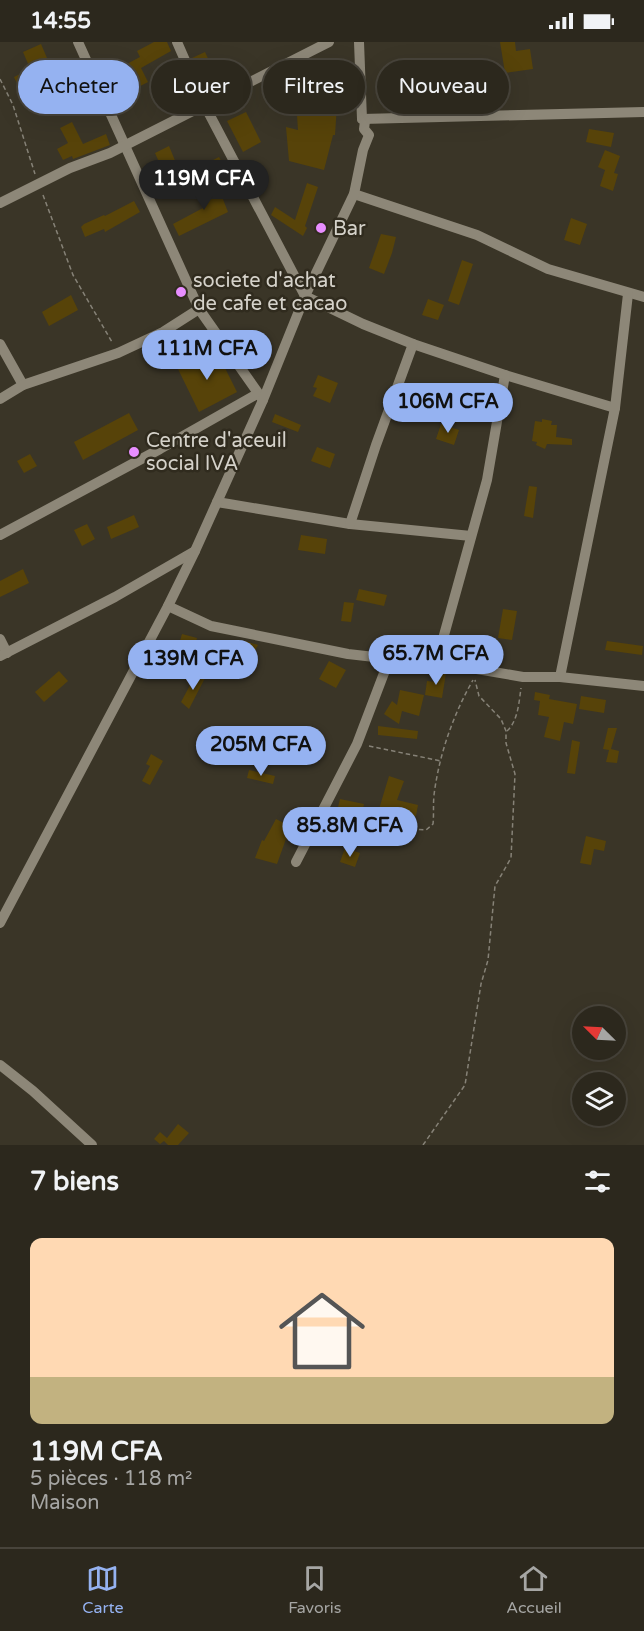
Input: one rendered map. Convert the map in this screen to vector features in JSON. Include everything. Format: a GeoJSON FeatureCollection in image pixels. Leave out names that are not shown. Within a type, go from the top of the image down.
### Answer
{"type":"FeatureCollection","features":[{"type":"Feature","properties":{"kind":"street"},"geometry":{"type":"LineString","coordinates":[[78,42],[199,309],[260,397]]}},
{"type":"Feature","properties":{"kind":"street"},"geometry":{"type":"LineString","coordinates":[[177,42],[185,60]]}},
{"type":"Feature","properties":{"kind":"street"},"geometry":{"type":"LineString","coordinates":[[251,82],[329,42]]}},
{"type":"Feature","properties":{"kind":"street"},"geometry":{"type":"LineString","coordinates":[[0,923],[195,551],[304,296],[354,194],[363,150],[369,135],[364,129],[365,121],[362,119],[359,42]]}},
{"type":"Feature","properties":{"kind":"street"},"geometry":{"type":"LineString","coordinates":[[362,119],[644,112]]}},
{"type":"Feature","properties":{"kind":"street"},"geometry":{"type":"LineString","coordinates":[[0,203],[38,183],[188,114]]}},
{"type":"Feature","properties":{"kind":"street"},"geometry":{"type":"LineString","coordinates":[[209,114],[304,296],[363,324],[413,344],[615,408]]}},
{"type":"Feature","properties":{"kind":"street"},"geometry":{"type":"LineString","coordinates":[[354,194],[477,235],[548,268],[644,297]]}},
{"type":"Feature","properties":{"kind":"street"},"geometry":{"type":"LineString","coordinates":[[560,677],[615,408],[628,294]]}},
{"type":"Feature","properties":{"kind":"street"},"geometry":{"type":"LineString","coordinates":[[0,399],[23,385],[118,353],[163,332],[199,309]]}},
{"type":"Feature","properties":{"kind":"street"},"geometry":{"type":"LineString","coordinates":[[0,344],[23,385]]}},
{"type":"Feature","properties":{"kind":"street"},"geometry":{"type":"LineString","coordinates":[[350,524],[413,344]]}},
{"type":"Feature","properties":{"kind":"street"},"geometry":{"type":"LineString","coordinates":[[436,664],[487,480],[505,375]]}},
{"type":"Feature","properties":{"kind":"street"},"geometry":{"type":"LineString","coordinates":[[0,535],[260,397]]}},
{"type":"Feature","properties":{"kind":"street"},"geometry":{"type":"LineString","coordinates":[[217,502],[350,524],[471,536]]}},
{"type":"Feature","properties":{"kind":"street"},"geometry":{"type":"LineString","coordinates":[[0,639],[3,655],[115,597],[195,551]]}},
{"type":"Feature","properties":{"kind":"street"},"geometry":{"type":"LineString","coordinates":[[168,606],[211,626],[348,654],[523,677],[560,677],[644,686]]}},
{"type":"Feature","properties":{"kind":"street"},"geometry":{"type":"LineString","coordinates":[[296,862],[357,744],[389,660]]}},
{"type":"Feature","properties":{"kind":"street"},"geometry":{"type":"LineString","coordinates":[[0,1065],[33,1090],[93,1145]]}},
{"type":"Feature","properties":{"kind":"path"},"geometry":{"type":"LineString","coordinates":[[0,79],[13,105],[38,183],[73,274],[118,353]]}},
{"type":"Feature","properties":{"kind":"path"},"geometry":{"type":"LineString","coordinates":[[506,731],[511,727],[518,709],[523,677]]}},
{"type":"Feature","properties":{"kind":"path"},"geometry":{"type":"LineString","coordinates":[[389,827],[426,830],[433,824],[434,795],[441,761],[460,702],[474,678],[479,696],[501,719],[506,731],[506,743],[515,774],[511,858],[495,886],[488,960],[481,984],[465,1085],[423,1145]]}},
{"type":"Feature","properties":{"kind":"path"},"geometry":{"type":"LineString","coordinates":[[357,744],[441,761]]}},
{"type":"Feature","properties":{"kind":"building"},"geometry":{"type":"Polygon","coordinates":[[[154,42],[167,42],[171,51],[151,60],[151,62],[141,68],[148,82],[139,87],[139,60],[134,60],[140,57],[137,51],[154,42]]]}},
{"type":"Feature","properties":{"kind":"building"},"geometry":{"type":"Polygon","coordinates":[[[500,42],[515,42],[516,51],[530,49],[533,69],[509,72],[509,60],[503,60],[500,42]]]}},
{"type":"Feature","properties":{"kind":"building"},"geometry":{"type":"Polygon","coordinates":[[[41,44],[47,58],[26,60],[23,52],[41,44]]]}},
{"type":"Feature","properties":{"kind":"building"},"geometry":{"type":"Polygon","coordinates":[[[205,52],[209,60],[193,60],[192,58],[205,52]]]}},
{"type":"Feature","properties":{"kind":"building"},"geometry":{"type":"Polygon","coordinates":[[[247,114],[261,142],[243,152],[227,121],[247,114]]]}},
{"type":"Feature","properties":{"kind":"building"},"geometry":{"type":"Polygon","coordinates":[[[297,114],[336,114],[335,135],[333,135],[324,170],[289,161],[286,127],[298,130],[297,114]]]}},
{"type":"Feature","properties":{"kind":"building"},"geometry":{"type":"Polygon","coordinates":[[[72,122],[83,144],[106,134],[110,145],[73,159],[72,156],[63,160],[57,149],[68,143],[60,128],[72,122]]]}},
{"type":"Feature","properties":{"kind":"building"},"geometry":{"type":"Polygon","coordinates":[[[589,129],[614,133],[611,147],[586,142],[589,129]]]}},
{"type":"Feature","properties":{"kind":"building"},"geometry":{"type":"Polygon","coordinates":[[[169,146],[181,175],[156,189],[151,180],[164,173],[155,153],[169,146]]]}},
{"type":"Feature","properties":{"kind":"building"},"geometry":{"type":"Polygon","coordinates":[[[605,150],[620,156],[614,173],[618,174],[613,191],[600,186],[605,170],[598,167],[605,150]]]}},
{"type":"Feature","properties":{"kind":"building"},"geometry":{"type":"Polygon","coordinates":[[[219,157],[231,173],[220,180],[209,162],[219,157]]]}},
{"type":"Feature","properties":{"kind":"building"},"geometry":{"type":"Polygon","coordinates":[[[190,172],[200,189],[189,195],[180,178],[190,172]]]}},
{"type":"Feature","properties":{"kind":"building"},"geometry":{"type":"Polygon","coordinates":[[[307,183],[318,187],[303,236],[271,215],[275,207],[295,220],[307,183]]]}},
{"type":"Feature","properties":{"kind":"building"},"geometry":{"type":"Polygon","coordinates":[[[217,184],[228,212],[179,236],[173,224],[203,208],[196,194],[217,184]]]}},
{"type":"Feature","properties":{"kind":"building"},"geometry":{"type":"Polygon","coordinates":[[[134,201],[140,212],[105,232],[104,229],[85,237],[81,227],[84,224],[134,201]]]}},
{"type":"Feature","properties":{"kind":"building"},"geometry":{"type":"Polygon","coordinates":[[[571,218],[587,224],[580,245],[564,240],[571,218]]]}},
{"type":"Feature","properties":{"kind":"building"},"geometry":{"type":"Polygon","coordinates":[[[381,234],[396,237],[384,274],[369,268],[381,234]]]}},
{"type":"Feature","properties":{"kind":"building"},"geometry":{"type":"Polygon","coordinates":[[[462,260],[473,264],[459,305],[448,301],[462,260]]]}},
{"type":"Feature","properties":{"kind":"building"},"geometry":{"type":"Polygon","coordinates":[[[71,295],[78,310],[49,326],[42,312],[71,295]]]}},
{"type":"Feature","properties":{"kind":"building"},"geometry":{"type":"Polygon","coordinates":[[[428,299],[444,305],[438,320],[422,315],[428,299]]]}},
{"type":"Feature","properties":{"kind":"building"},"geometry":{"type":"Polygon","coordinates":[[[216,350],[237,392],[199,412],[178,369],[216,350]]]}},
{"type":"Feature","properties":{"kind":"building"},"geometry":{"type":"Polygon","coordinates":[[[318,375],[338,383],[330,403],[313,396],[317,388],[313,387],[318,375]]]}},
{"type":"Feature","properties":{"kind":"building"},"geometry":{"type":"Polygon","coordinates":[[[129,413],[138,430],[83,460],[74,442],[129,413]]]}},
{"type":"Feature","properties":{"kind":"building"},"geometry":{"type":"Polygon","coordinates":[[[275,414],[301,425],[298,432],[272,422],[275,414]]]}},
{"type":"Feature","properties":{"kind":"building"},"geometry":{"type":"Polygon","coordinates":[[[542,419],[552,421],[551,425],[557,425],[556,437],[572,439],[572,445],[547,444],[545,449],[536,445],[537,442],[532,441],[535,421],[542,422],[542,419]]]}},
{"type":"Feature","properties":{"kind":"building"},"geometry":{"type":"Polygon","coordinates":[[[441,424],[459,430],[454,445],[436,439],[441,424]]]}},
{"type":"Feature","properties":{"kind":"building"},"geometry":{"type":"Polygon","coordinates":[[[317,447],[335,454],[330,468],[311,461],[317,447]]]}},
{"type":"Feature","properties":{"kind":"building"},"geometry":{"type":"Polygon","coordinates":[[[30,454],[37,466],[24,473],[17,461],[30,454]]]}},
{"type":"Feature","properties":{"kind":"building"},"geometry":{"type":"Polygon","coordinates":[[[529,486],[537,487],[533,518],[524,516],[529,486]]]}},
{"type":"Feature","properties":{"kind":"building"},"geometry":{"type":"Polygon","coordinates":[[[134,515],[139,527],[111,539],[107,527],[134,515]]]}},
{"type":"Feature","properties":{"kind":"building"},"geometry":{"type":"Polygon","coordinates":[[[87,524],[95,539],[82,546],[74,530],[87,524]]]}},
{"type":"Feature","properties":{"kind":"building"},"geometry":{"type":"Polygon","coordinates":[[[301,535],[327,539],[325,554],[298,550],[301,535]]]}},
{"type":"Feature","properties":{"kind":"building"},"geometry":{"type":"Polygon","coordinates":[[[23,569],[29,583],[0,597],[0,581],[23,569]]]}},
{"type":"Feature","properties":{"kind":"building"},"geometry":{"type":"Polygon","coordinates":[[[359,589],[387,595],[384,606],[356,600],[359,589]]]}},
{"type":"Feature","properties":{"kind":"building"},"geometry":{"type":"Polygon","coordinates":[[[344,602],[354,603],[351,622],[341,621],[344,602]]]}},
{"type":"Feature","properties":{"kind":"building"},"geometry":{"type":"Polygon","coordinates":[[[503,609],[517,611],[512,640],[498,638],[503,609]]]}},
{"type":"Feature","properties":{"kind":"building"},"geometry":{"type":"Polygon","coordinates":[[[182,634],[197,638],[188,671],[172,667],[182,634]]]}},
{"type":"Feature","properties":{"kind":"building"},"geometry":{"type":"Polygon","coordinates":[[[245,641],[258,645],[242,674],[230,668],[245,641]]]}},
{"type":"Feature","properties":{"kind":"building"},"geometry":{"type":"Polygon","coordinates":[[[607,641],[643,646],[642,655],[605,650],[607,641]]]}},
{"type":"Feature","properties":{"kind":"building"},"geometry":{"type":"Polygon","coordinates":[[[329,661],[346,670],[336,688],[319,679],[329,661]]]}},
{"type":"Feature","properties":{"kind":"building"},"geometry":{"type":"Polygon","coordinates":[[[59,671],[68,681],[44,702],[35,692],[59,671]]]}},
{"type":"Feature","properties":{"kind":"building"},"geometry":{"type":"Polygon","coordinates":[[[437,672],[446,673],[442,698],[425,695],[427,681],[436,682],[437,672]]]}},
{"type":"Feature","properties":{"kind":"building"},"geometry":{"type":"Polygon","coordinates":[[[196,674],[205,678],[189,709],[181,702],[196,674]]]}},
{"type":"Feature","properties":{"kind":"building"},"geometry":{"type":"Polygon","coordinates":[[[400,690],[424,695],[419,716],[402,711],[399,724],[384,714],[392,701],[397,705],[400,690]]]}},
{"type":"Feature","properties":{"kind":"building"},"geometry":{"type":"Polygon","coordinates":[[[535,692],[550,695],[549,699],[577,704],[573,724],[564,722],[560,741],[544,737],[549,717],[538,715],[540,701],[534,700],[535,692]]]}},
{"type":"Feature","properties":{"kind":"building"},"geometry":{"type":"Polygon","coordinates":[[[581,696],[606,700],[604,713],[579,709],[581,696]]]}},
{"type":"Feature","properties":{"kind":"building"},"geometry":{"type":"Polygon","coordinates":[[[378,726],[418,731],[417,739],[378,735],[378,726]]]}},
{"type":"Feature","properties":{"kind":"building"},"geometry":{"type":"Polygon","coordinates":[[[608,728],[617,728],[611,749],[619,751],[617,763],[606,762],[609,750],[603,749],[608,728]]]}},
{"type":"Feature","properties":{"kind":"building"},"geometry":{"type":"Polygon","coordinates":[[[572,740],[580,742],[575,774],[567,773],[572,740]]]}},
{"type":"Feature","properties":{"kind":"building"},"geometry":{"type":"Polygon","coordinates":[[[151,754],[163,761],[150,785],[142,781],[150,766],[146,764],[151,754]]]}},
{"type":"Feature","properties":{"kind":"building"},"geometry":{"type":"Polygon","coordinates":[[[249,770],[275,776],[273,784],[247,778],[249,770]]]}},
{"type":"Feature","properties":{"kind":"building"},"geometry":{"type":"Polygon","coordinates":[[[389,776],[404,781],[397,800],[418,805],[416,816],[379,809],[389,776]]]}},
{"type":"Feature","properties":{"kind":"building"},"geometry":{"type":"Polygon","coordinates":[[[340,799],[364,804],[361,819],[372,822],[368,838],[324,829],[327,821],[334,823],[340,799]]]}},
{"type":"Feature","properties":{"kind":"building"},"geometry":{"type":"Polygon","coordinates":[[[276,819],[294,828],[286,839],[277,864],[255,858],[262,840],[264,841],[276,819]]]}},
{"type":"Feature","properties":{"kind":"building"},"geometry":{"type":"Polygon","coordinates":[[[586,836],[606,841],[604,851],[594,849],[591,865],[580,863],[586,836]]]}},
{"type":"Feature","properties":{"kind":"building"},"geometry":{"type":"Polygon","coordinates":[[[345,848],[360,853],[355,867],[340,862],[345,848]]]}},
{"type":"Feature","properties":{"kind":"building"},"geometry":{"type":"Polygon","coordinates":[[[178,1124],[189,1133],[178,1145],[168,1145],[164,1141],[160,1144],[154,1139],[160,1132],[167,1138],[178,1124]]]}},
{"type":"Feature","properties":{"kind":"place","name":"Bar"},"geometry":{"type":"Point","coordinates":[321,228]}},
{"type":"Feature","properties":{"kind":"place","name":"societe d'achat de cafe et cacao"},"geometry":{"type":"Point","coordinates":[181,292]}},
{"type":"Feature","properties":{"kind":"place","name":"Centre d'aceuil social IVA"},"geometry":{"type":"Point","coordinates":[134,452]}}]}
